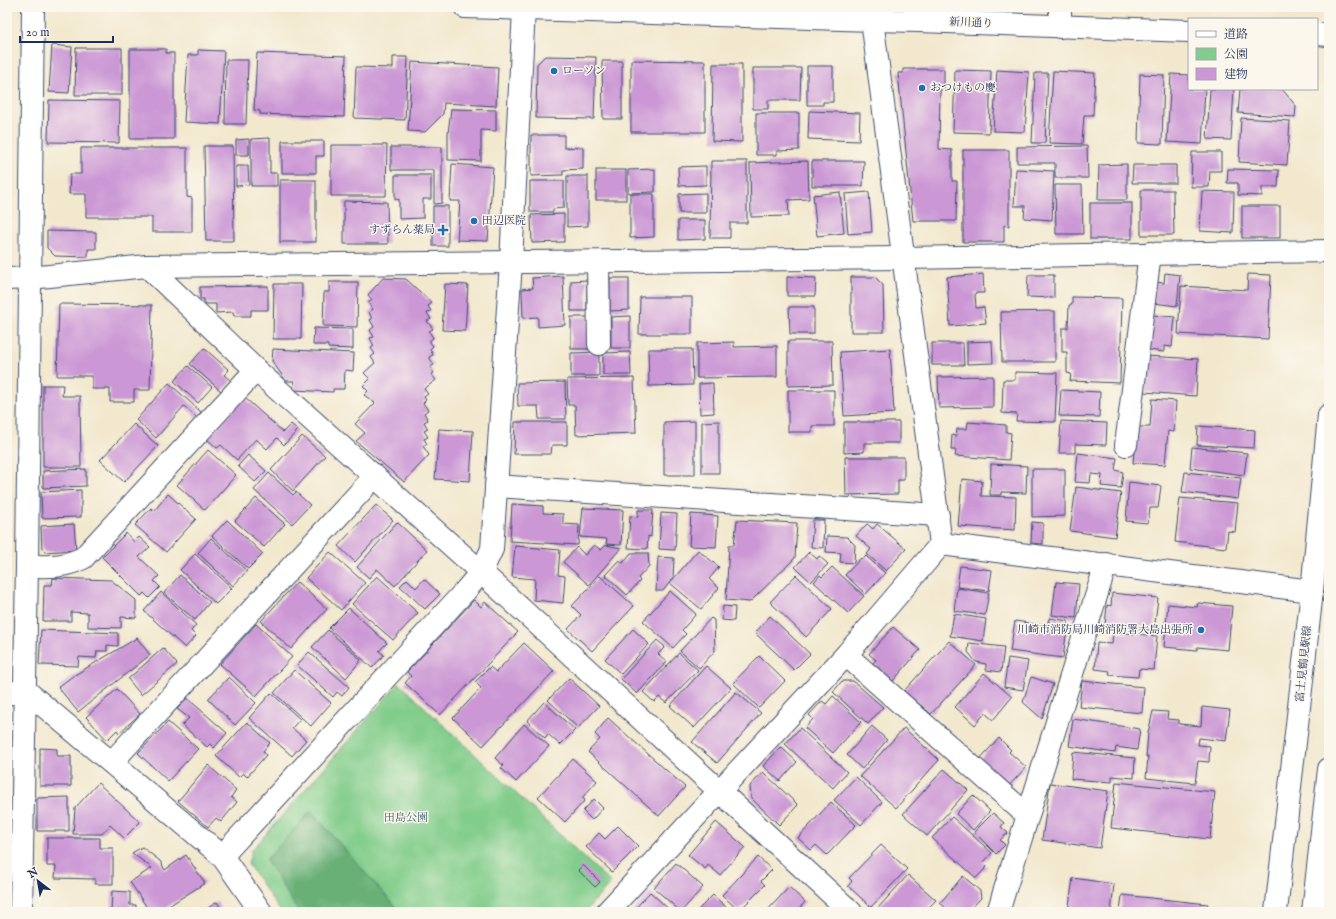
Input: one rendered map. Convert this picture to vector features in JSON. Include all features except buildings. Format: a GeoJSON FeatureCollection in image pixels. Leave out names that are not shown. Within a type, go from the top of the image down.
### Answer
{"type":"FeatureCollection","features":[{"type":"Feature","properties":{"kind":"street"},"geometry":{"type":"LineString","coordinates":[[21,912],[16,692],[27,566],[33,7]]}},
{"type":"Feature","properties":{"kind":"street","name":"新川通り"},"geometry":{"type":"LineString","coordinates":[[465,7],[872,14],[919,21],[1060,17],[1188,31]]}},
{"type":"Feature","properties":{"kind":"street"},"geometry":{"type":"LineString","coordinates":[[222,856],[466,590],[481,572],[492,549],[511,262],[524,9]]}},
{"type":"Feature","properties":{"kind":"street"},"geometry":{"type":"LineString","coordinates":[[606,912],[846,655],[941,544],[872,14]]}},
{"type":"Feature","properties":{"kind":"street"},"geometry":{"type":"LineString","coordinates":[[1318,34],[1329,35]]}},
{"type":"Feature","properties":{"kind":"street"},"geometry":{"type":"LineString","coordinates":[[7,279],[147,266],[903,258],[1329,250]]}},
{"type":"Feature","properties":{"kind":"street"},"geometry":{"type":"LineString","coordinates":[[1126,445],[1150,253]]}},
{"type":"Feature","properties":{"kind":"street"},"geometry":{"type":"LineString","coordinates":[[598,262],[599,344]]}},
{"type":"Feature","properties":{"kind":"street"},"geometry":{"type":"LineString","coordinates":[[147,266],[256,370],[481,572],[851,912]]}},
{"type":"Feature","properties":{"kind":"street"},"geometry":{"type":"LineString","coordinates":[[27,566],[70,564],[83,558],[256,370]]}},
{"type":"Feature","properties":{"kind":"street","name":"富士見鶴見駅線"},"geometry":{"type":"LineString","coordinates":[[1276,912],[1312,591],[1329,415]]}},
{"type":"Feature","properties":{"kind":"street"},"geometry":{"type":"LineString","coordinates":[[112,762],[375,476]]}},
{"type":"Feature","properties":{"kind":"street"},"geometry":{"type":"LineString","coordinates":[[496,486],[938,515]]}},
{"type":"Feature","properties":{"kind":"street"},"geometry":{"type":"LineString","coordinates":[[941,544],[1312,591]]}},
{"type":"Feature","properties":{"kind":"street"},"geometry":{"type":"LineString","coordinates":[[998,912],[1106,564]]}},
{"type":"Feature","properties":{"kind":"street"},"geometry":{"type":"LineString","coordinates":[[846,655],[1028,816]]}},
{"type":"Feature","properties":{"kind":"street"},"geometry":{"type":"LineString","coordinates":[[16,692],[112,762],[222,856],[261,912]]}},
{"type":"Feature","properties":{"kind":"street"},"geometry":{"type":"LineString","coordinates":[[1313,912],[1329,769]]}},
{"type":"Feature","properties":{"kind":"green space","name":"田島公園"},"geometry":{"type":"Polygon","coordinates":[[[399,683],[611,883],[585,912],[281,912],[248,864],[252,850],[399,683]]]}},
{"type":"Feature","properties":{"kind":"green space"},"geometry":{"type":"Polygon","coordinates":[[[311,811],[400,912],[299,912],[266,860],[311,811]]]}},
{"type":"Feature","properties":{"kind":"place","name":"ローソン"},"geometry":{"type":"Point","coordinates":[554,71]}},
{"type":"Feature","properties":{"kind":"place","name":"おつけもの慶"},"geometry":{"type":"Point","coordinates":[922,88]}},
{"type":"Feature","properties":{"kind":"place","name":"田辺医院"},"geometry":{"type":"Point","coordinates":[474,221]}},
{"type":"Feature","properties":{"kind":"place","name":"すずらん薬局"},"geometry":{"type":"Point","coordinates":[443,230]}},
{"type":"Feature","properties":{"kind":"place","name":"川崎市消防局川崎消防署大島出張所"},"geometry":{"type":"Point","coordinates":[1201,630]}}]}
